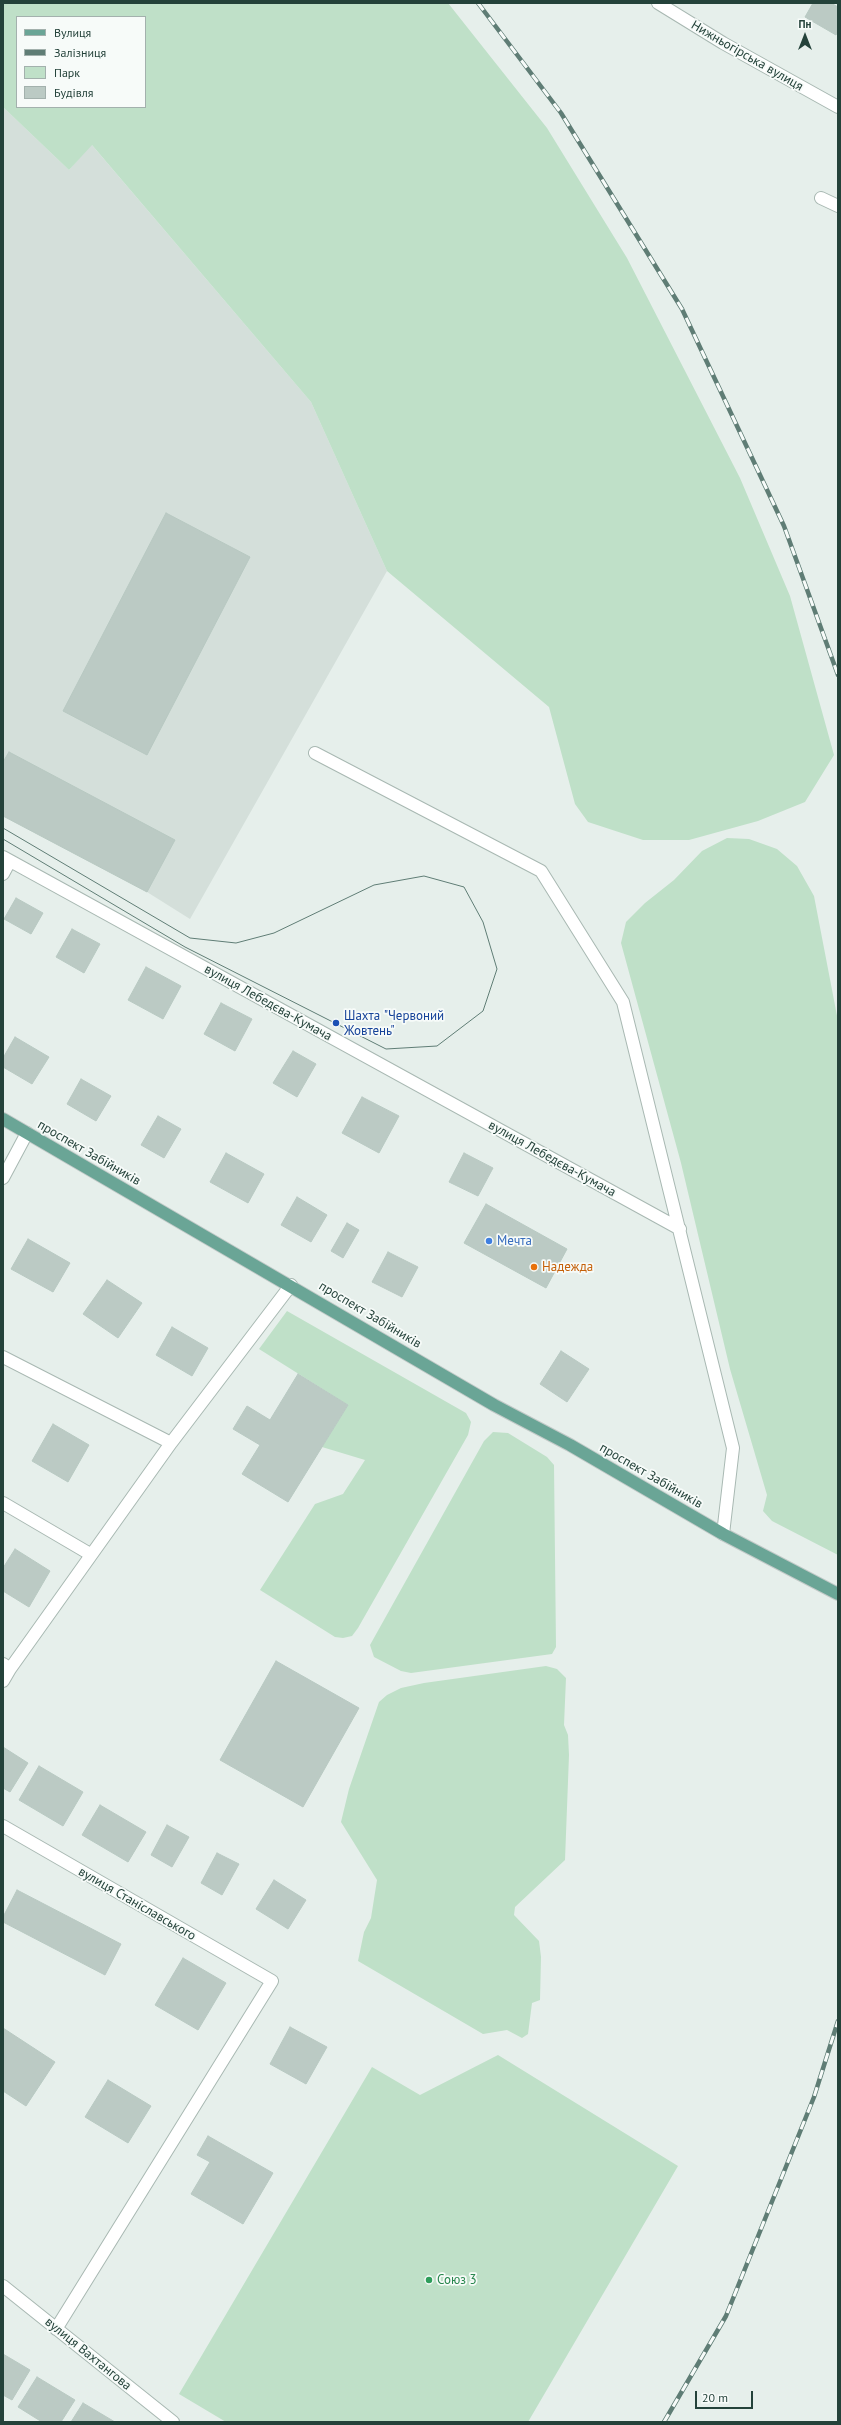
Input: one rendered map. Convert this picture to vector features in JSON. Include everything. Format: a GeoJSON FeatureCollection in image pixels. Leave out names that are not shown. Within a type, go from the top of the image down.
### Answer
{"type":"FeatureCollection","features":[{"type":"Feature","properties":{"kind":"main road","name":"проспект Забійників"},"geometry":{"type":"LineString","coordinates":[[3,1119],[291,1285],[494,1405],[570,1445],[723,1534],[838,1594]]}},
{"type":"Feature","properties":{"kind":"street","name":"Нижньогірська вулиця"},"geometry":{"type":"LineString","coordinates":[[658,3],[723,44],[838,107]]}},
{"type":"Feature","properties":{"kind":"street"},"geometry":{"type":"LineString","coordinates":[[821,198],[838,206]]}},
{"type":"Feature","properties":{"kind":"street"},"geometry":{"type":"LineString","coordinates":[[315,753],[541,871],[623,1002],[733,1448],[723,1534]]}},
{"type":"Feature","properties":{"kind":"street"},"geometry":{"type":"LineString","coordinates":[[3,874],[7,859]]}},
{"type":"Feature","properties":{"kind":"street","name":"вулиця Лебедєва-Кумача"},"geometry":{"type":"LineString","coordinates":[[7,859],[680,1230]]}},
{"type":"Feature","properties":{"kind":"street"},"geometry":{"type":"LineString","coordinates":[[3,1178],[27,1133]]}},
{"type":"Feature","properties":{"kind":"street"},"geometry":{"type":"LineString","coordinates":[[3,1681],[7,1666],[171,1443],[291,1285]]}},
{"type":"Feature","properties":{"kind":"street"},"geometry":{"type":"LineString","coordinates":[[3,1357],[171,1443]]}},
{"type":"Feature","properties":{"kind":"street"},"geometry":{"type":"LineString","coordinates":[[3,1504],[90,1554]]}},
{"type":"Feature","properties":{"kind":"street","name":"вулиця Станіславського"},"geometry":{"type":"LineString","coordinates":[[3,1826],[272,1981],[56,2329]]}},
{"type":"Feature","properties":{"kind":"street","name":"вулиця Вахтангова"},"geometry":{"type":"LineString","coordinates":[[3,2286],[172,2422]]}},
{"type":"Feature","properties":{"kind":"shaded area"},"geometry":{"type":"Polygon","coordinates":[[[3,107],[69,170],[91,144],[311,402],[387,571],[190,919],[147,892],[3,816],[3,107]]]}},
{"type":"Feature","properties":{"kind":"green space"},"geometry":{"type":"Polygon","coordinates":[[[3,3],[448,3],[547,128],[627,258],[740,478],[790,596],[834,755],[805,802],[758,821],[689,840],[643,840],[588,822],[575,804],[549,707],[387,571],[311,402],[92,145],[69,170],[3,107],[3,3]]]}},
{"type":"Feature","properties":{"kind":"green space"},"geometry":{"type":"Polygon","coordinates":[[[727,838],[749,839],[777,849],[797,866],[814,896],[838,1021],[838,1555],[772,1521],[763,1511],[767,1495],[730,1369],[681,1163],[621,943],[626,922],[645,903],[674,880],[702,851],[727,838]]]}},
{"type":"Feature","properties":{"kind":"green space"},"geometry":{"type":"Polygon","coordinates":[[[287,1311],[466,1413],[471,1422],[468,1435],[358,1628],[352,1636],[343,1638],[335,1637],[260,1590],[315,1504],[343,1494],[365,1460],[322,1447],[348,1405],[259,1349],[287,1311]]]}},
{"type":"Feature","properties":{"kind":"green space"},"geometry":{"type":"Polygon","coordinates":[[[493,1432],[508,1433],[547,1457],[554,1465],[556,1647],[552,1654],[411,1673],[401,1671],[374,1657],[370,1645],[484,1441],[493,1432]]]}},
{"type":"Feature","properties":{"kind":"green space"},"geometry":{"type":"Polygon","coordinates":[[[546,1666],[557,1669],[566,1678],[564,1725],[568,1735],[569,1755],[565,1860],[515,1907],[514,1915],[539,1941],[541,1957],[540,2000],[532,2003],[528,2034],[522,2038],[507,2030],[483,2034],[358,1961],[364,1932],[371,1918],[377,1880],[341,1822],[349,1789],[379,1702],[387,1695],[401,1688],[424,1683],[546,1666]]]}},
{"type":"Feature","properties":{"kind":"green space","name":"Союз 3"},"geometry":{"type":"Polygon","coordinates":[[[498,2055],[678,2166],[528,2422],[226,2422],[179,2394],[372,2067],[420,2095],[498,2055]]]}},
{"type":"Feature","properties":{"kind":"building"},"geometry":{"type":"Polygon","coordinates":[[[813,3],[831,3],[838,7],[838,31],[836,35],[805,17],[813,3]]]}},
{"type":"Feature","properties":{"kind":"building"},"geometry":{"type":"Polygon","coordinates":[[[166,513],[250,557],[147,755],[63,711],[166,513]]]}},
{"type":"Feature","properties":{"kind":"building"},"geometry":{"type":"Polygon","coordinates":[[[9,752],[175,840],[147,892],[3,816],[3,762],[9,752]]]}},
{"type":"Feature","properties":{"kind":"building"},"geometry":{"type":"Polygon","coordinates":[[[16,898],[43,913],[31,934],[4,919],[16,898]]]}},
{"type":"Feature","properties":{"kind":"building"},"geometry":{"type":"Polygon","coordinates":[[[72,929],[100,944],[84,973],[56,957],[72,929]]]}},
{"type":"Feature","properties":{"kind":"building"},"geometry":{"type":"Polygon","coordinates":[[[146,967],[181,986],[163,1019],[128,1000],[146,967]]]}},
{"type":"Feature","properties":{"kind":"building"},"geometry":{"type":"Polygon","coordinates":[[[221,1003],[252,1019],[235,1051],[204,1034],[221,1003]]]}},
{"type":"Feature","properties":{"kind":"building"},"geometry":{"type":"Polygon","coordinates":[[[15,1037],[49,1057],[32,1084],[3,1067],[3,1058],[15,1037]]]}},
{"type":"Feature","properties":{"kind":"building"},"geometry":{"type":"Polygon","coordinates":[[[293,1051],[316,1064],[297,1097],[273,1083],[293,1051]]]}},
{"type":"Feature","properties":{"kind":"building"},"geometry":{"type":"Polygon","coordinates":[[[81,1079],[111,1096],[96,1121],[67,1104],[81,1079]]]}},
{"type":"Feature","properties":{"kind":"building"},"geometry":{"type":"Polygon","coordinates":[[[362,1097],[399,1116],[379,1153],[342,1133],[362,1097]]]}},
{"type":"Feature","properties":{"kind":"building"},"geometry":{"type":"Polygon","coordinates":[[[158,1116],[181,1129],[164,1158],[141,1145],[158,1116]]]}},
{"type":"Feature","properties":{"kind":"building"},"geometry":{"type":"Polygon","coordinates":[[[226,1153],[264,1174],[248,1203],[210,1182],[226,1153]]]}},
{"type":"Feature","properties":{"kind":"building"},"geometry":{"type":"Polygon","coordinates":[[[464,1153],[493,1168],[478,1196],[449,1182],[464,1153]]]}},
{"type":"Feature","properties":{"kind":"building"},"geometry":{"type":"Polygon","coordinates":[[[297,1197],[327,1215],[311,1242],[281,1225],[297,1197]]]}},
{"type":"Feature","properties":{"kind":"building"},"geometry":{"type":"Polygon","coordinates":[[[486,1204],[567,1249],[546,1288],[464,1243],[486,1204]]]}},
{"type":"Feature","properties":{"kind":"building"},"geometry":{"type":"Polygon","coordinates":[[[347,1223],[359,1230],[343,1258],[331,1251],[347,1223]]]}},
{"type":"Feature","properties":{"kind":"building"},"geometry":{"type":"Polygon","coordinates":[[[28,1239],[70,1263],[53,1292],[11,1269],[28,1239]]]}},
{"type":"Feature","properties":{"kind":"building"},"geometry":{"type":"Polygon","coordinates":[[[388,1252],[418,1267],[402,1297],[372,1282],[388,1252]]]}},
{"type":"Feature","properties":{"kind":"building"},"geometry":{"type":"Polygon","coordinates":[[[107,1280],[142,1303],[118,1338],[83,1314],[107,1280]]]}},
{"type":"Feature","properties":{"kind":"building"},"geometry":{"type":"Polygon","coordinates":[[[172,1327],[208,1348],[192,1376],[156,1355],[172,1327]]]}},
{"type":"Feature","properties":{"kind":"building"},"geometry":{"type":"Polygon","coordinates":[[[561,1351],[589,1369],[567,1402],[540,1384],[561,1351]]]}},
{"type":"Feature","properties":{"kind":"building"},"geometry":{"type":"Polygon","coordinates":[[[298,1374],[348,1405],[288,1502],[242,1474],[260,1445],[233,1429],[247,1406],[270,1420],[298,1374]]]}},
{"type":"Feature","properties":{"kind":"building"},"geometry":{"type":"Polygon","coordinates":[[[53,1424],[89,1445],[68,1482],[32,1461],[53,1424]]]}},
{"type":"Feature","properties":{"kind":"building"},"geometry":{"type":"Polygon","coordinates":[[[15,1549],[50,1571],[29,1607],[3,1591],[3,1568],[15,1549]]]}},
{"type":"Feature","properties":{"kind":"building"},"geometry":{"type":"Polygon","coordinates":[[[276,1661],[359,1708],[303,1807],[220,1760],[276,1661]]]}},
{"type":"Feature","properties":{"kind":"building"},"geometry":{"type":"Polygon","coordinates":[[[3,1747],[28,1763],[10,1792],[3,1788],[3,1747]]]}},
{"type":"Feature","properties":{"kind":"building"},"geometry":{"type":"Polygon","coordinates":[[[39,1766],[83,1792],[63,1826],[19,1800],[39,1766]]]}},
{"type":"Feature","properties":{"kind":"building"},"geometry":{"type":"Polygon","coordinates":[[[100,1805],[146,1832],[128,1862],[82,1835],[100,1805]]]}},
{"type":"Feature","properties":{"kind":"building"},"geometry":{"type":"Polygon","coordinates":[[[167,1825],[189,1837],[172,1867],[151,1855],[167,1825]]]}},
{"type":"Feature","properties":{"kind":"building"},"geometry":{"type":"Polygon","coordinates":[[[217,1853],[239,1864],[222,1895],[201,1883],[217,1853]]]}},
{"type":"Feature","properties":{"kind":"building"},"geometry":{"type":"Polygon","coordinates":[[[274,1880],[306,1900],[288,1929],[256,1909],[274,1880]]]}},
{"type":"Feature","properties":{"kind":"building"},"geometry":{"type":"Polygon","coordinates":[[[17,1890],[121,1944],[105,1975],[3,1922],[3,1917],[17,1890]]]}},
{"type":"Feature","properties":{"kind":"building"},"geometry":{"type":"Polygon","coordinates":[[[183,1958],[226,1983],[198,2030],[155,2005],[183,1958]]]}},
{"type":"Feature","properties":{"kind":"building"},"geometry":{"type":"Polygon","coordinates":[[[290,2027],[327,2047],[306,2084],[270,2064],[290,2027]]]}},
{"type":"Feature","properties":{"kind":"building"},"geometry":{"type":"Polygon","coordinates":[[[3,2028],[55,2062],[26,2106],[3,2091],[3,2028]]]}},
{"type":"Feature","properties":{"kind":"building"},"geometry":{"type":"Polygon","coordinates":[[[108,2080],[151,2106],[128,2143],[85,2117],[108,2080]]]}},
{"type":"Feature","properties":{"kind":"building"},"geometry":{"type":"Polygon","coordinates":[[[208,2136],[273,2173],[243,2224],[191,2194],[210,2162],[197,2155],[208,2136]]]}},
{"type":"Feature","properties":{"kind":"building"},"geometry":{"type":"Polygon","coordinates":[[[3,2354],[30,2370],[12,2400],[3,2395],[3,2354]]]}},
{"type":"Feature","properties":{"kind":"building"},"geometry":{"type":"Polygon","coordinates":[[[37,2377],[75,2400],[61,2422],[42,2422],[18,2407],[37,2377]]]}},
{"type":"Feature","properties":{"kind":"building"},"geometry":{"type":"Polygon","coordinates":[[[83,2403],[115,2422],[71,2422],[83,2403]]]}},
{"type":"Feature","properties":{"kind":"tram line"},"geometry":{"type":"LineString","coordinates":[[3,828],[190,938],[236,943],[274,933],[374,885],[424,876],[464,887],[483,922],[497,969],[483,1011],[437,1046],[386,1049],[185,947],[3,839]]}},
{"type":"Feature","properties":{"kind":"railway"},"geometry":{"type":"LineString","coordinates":[[478,3],[561,113],[682,309],[784,526],[838,675]]}},
{"type":"Feature","properties":{"kind":"railway"},"geometry":{"type":"LineString","coordinates":[[664,2422],[726,2316],[814,2097],[838,2021]]}},
{"type":"Feature","properties":{"kind":"place","name":"Шахта \"Червоний Жовтень\""},"geometry":{"type":"Point","coordinates":[336,1023]}},
{"type":"Feature","properties":{"kind":"place","name":"Мечта"},"geometry":{"type":"Point","coordinates":[489,1241]}},
{"type":"Feature","properties":{"kind":"place","name":"Надежда"},"geometry":{"type":"Point","coordinates":[534,1267]}},
{"type":"Feature","properties":{"kind":"place","name":"Союз 3"},"geometry":{"type":"Point","coordinates":[429,2280]}}]}
